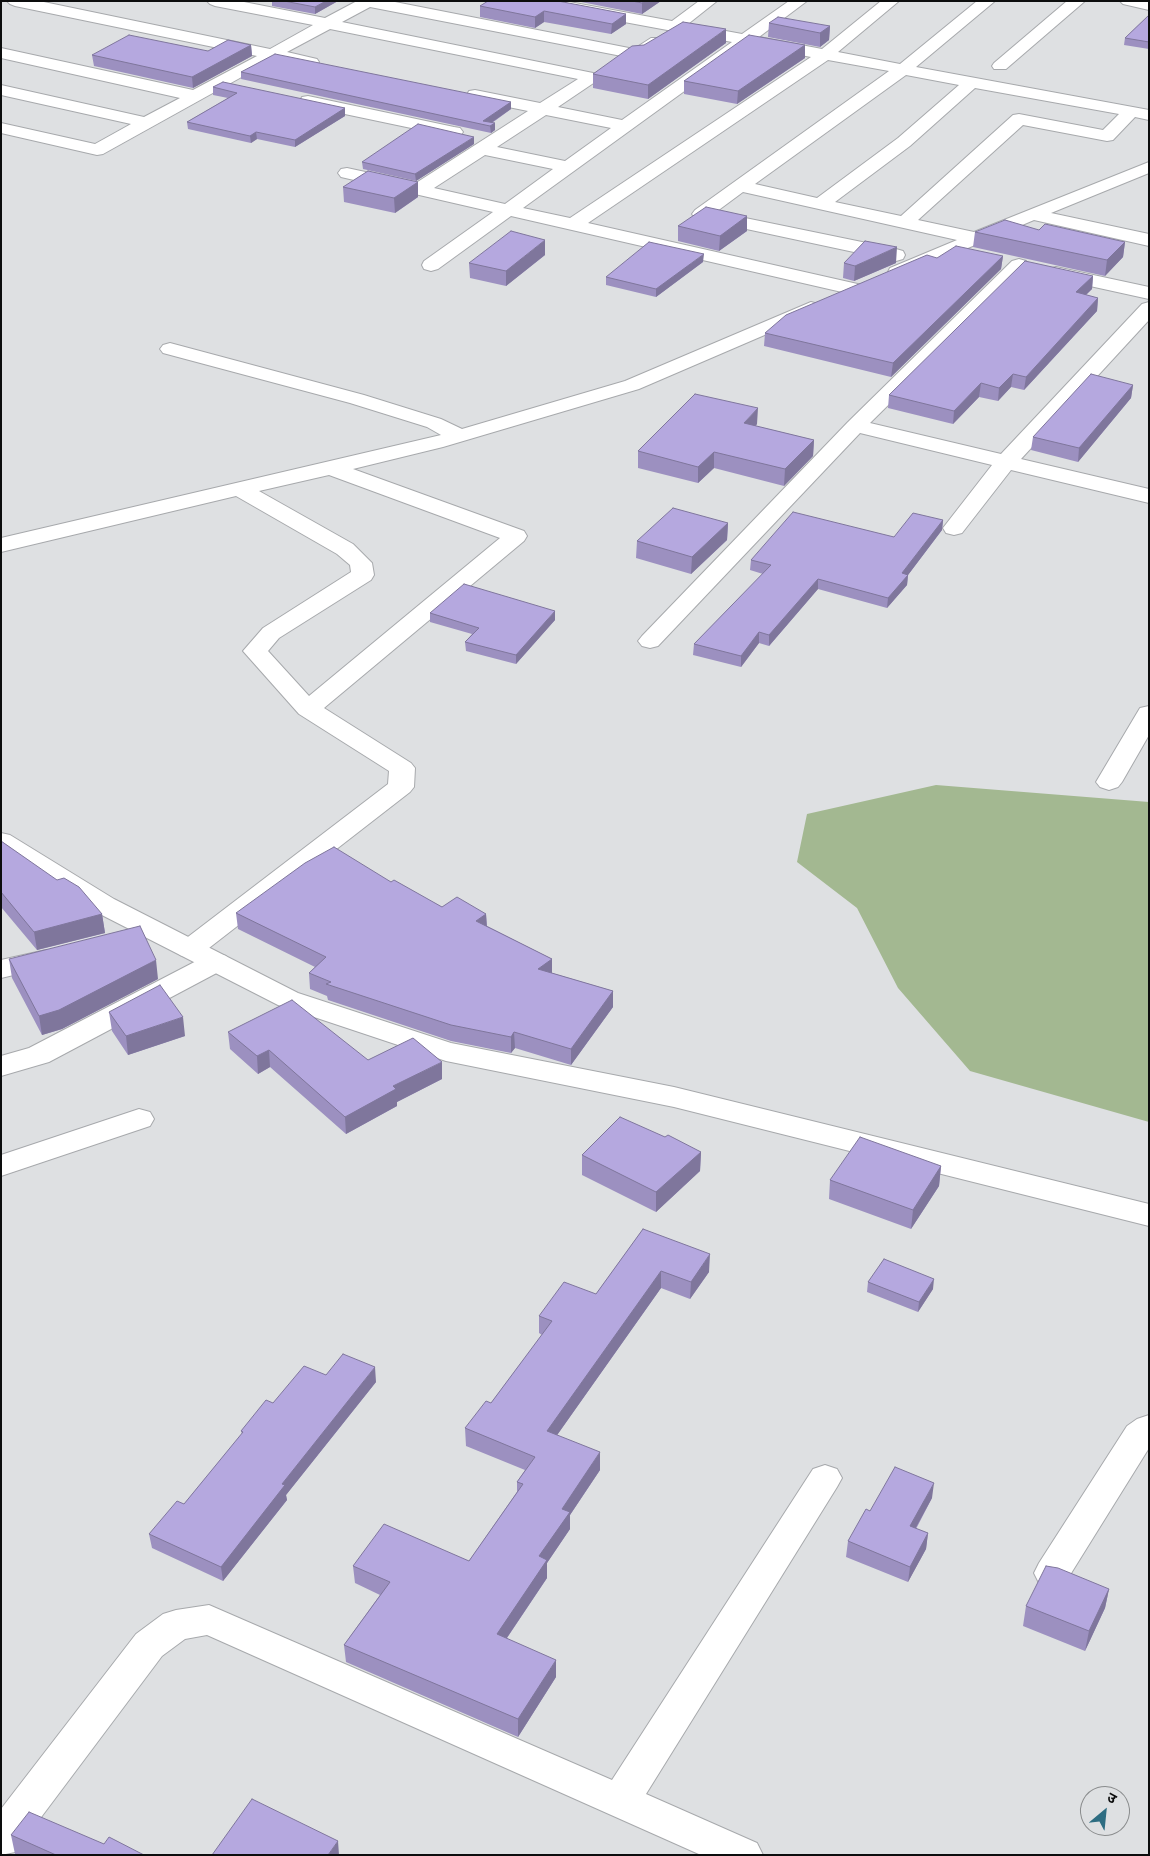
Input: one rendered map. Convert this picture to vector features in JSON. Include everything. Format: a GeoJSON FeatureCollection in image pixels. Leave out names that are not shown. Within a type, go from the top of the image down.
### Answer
{"type":"FeatureCollection","features":[{"type":"Feature","properties":{"kind":"street"},"geometry":{"type":"LineString","coordinates":[[15,1],[330,66]]}},
{"type":"Feature","properties":{"kind":"street"},"geometry":{"type":"LineString","coordinates":[[215,1],[592,77],[544,109],[479,140],[420,189]]}},
{"type":"Feature","properties":{"kind":"street"},"geometry":{"type":"LineString","coordinates":[[1,128],[97,150],[366,1],[637,54],[710,1]]}},
{"type":"Feature","properties":{"kind":"street"},"geometry":{"type":"LineString","coordinates":[[538,1],[588,5],[676,27],[972,82],[1141,111]]}},
{"type":"Feature","properties":{"kind":"street"},"geometry":{"type":"LineString","coordinates":[[431,265],[799,1]]}},
{"type":"Feature","properties":{"kind":"street"},"geometry":{"type":"LineString","coordinates":[[574,224],[825,55],[891,1]]}},
{"type":"Feature","properties":{"kind":"street"},"geometry":{"type":"LineString","coordinates":[[922,261],[701,214],[902,69],[987,1]]}},
{"type":"Feature","properties":{"kind":"street"},"geometry":{"type":"LineString","coordinates":[[1000,66],[1077,1]]}},
{"type":"Feature","properties":{"kind":"street"},"geometry":{"type":"LineString","coordinates":[[1128,1],[1149,5]]}},
{"type":"Feature","properties":{"kind":"street"},"geometry":{"type":"LineString","coordinates":[[1,53],[196,96]]}},
{"type":"Feature","properties":{"kind":"street"},"geometry":{"type":"LineString","coordinates":[[221,82],[240,86]]}},
{"type":"Feature","properties":{"kind":"street"},"geometry":{"type":"LineString","coordinates":[[820,204],[904,142],[972,82]]}},
{"type":"Feature","properties":{"kind":"street"},"geometry":{"type":"LineString","coordinates":[[1,90],[147,123]]}},
{"type":"Feature","properties":{"kind":"street"},"geometry":{"type":"LineString","coordinates":[[457,92],[626,126]]}},
{"type":"Feature","properties":{"kind":"street"},"geometry":{"type":"LineString","coordinates":[[289,97],[479,140],[568,168]]}},
{"type":"Feature","properties":{"kind":"street"},"geometry":{"type":"LineString","coordinates":[[904,223],[1020,120],[1107,136],[1141,111]]}},
{"type":"Feature","properties":{"kind":"street"},"geometry":{"type":"LineString","coordinates":[[1,545],[460,436],[632,385],[922,261],[950,250],[975,247],[1032,214],[1149,167]]}},
{"type":"Feature","properties":{"kind":"street"},"geometry":{"type":"LineString","coordinates":[[347,173],[574,224],[869,284]]}},
{"type":"Feature","properties":{"kind":"street"},"geometry":{"type":"LineString","coordinates":[[740,186],[904,223],[975,247]]}},
{"type":"Feature","properties":{"kind":"street"},"geometry":{"type":"LineString","coordinates":[[1032,214],[1149,240]]}},
{"type":"Feature","properties":{"kind":"street"},"geometry":{"type":"LineString","coordinates":[[1118,234],[1149,221]]}},
{"type":"Feature","properties":{"kind":"street"},"geometry":{"type":"LineString","coordinates":[[650,641],[1011,263],[1149,293]]}},
{"type":"Feature","properties":{"kind":"street"},"geometry":{"type":"LineString","coordinates":[[954,528],[1006,462],[1149,308]]}},
{"type":"Feature","properties":{"kind":"street"},"geometry":{"type":"LineString","coordinates":[[170,349],[357,398],[434,423],[460,436]]}},
{"type":"Feature","properties":{"kind":"street"},"geometry":{"type":"LineString","coordinates":[[855,426],[1149,496]]}},
{"type":"Feature","properties":{"kind":"street"},"geometry":{"type":"LineString","coordinates":[[308,709],[516,536],[331,468]]}},
{"type":"Feature","properties":{"kind":"street"},"geometry":{"type":"LineString","coordinates":[[190,949],[401,787],[402,768],[308,709],[256,651],[271,633],[363,575],[361,563],[345,549],[239,489]]}},
{"type":"Feature","properties":{"kind":"street"},"geometry":{"type":"LineString","coordinates":[[1109,782],[1149,713]]}},
{"type":"Feature","properties":{"kind":"street"},"geometry":{"type":"LineString","coordinates":[[1,841],[104,905],[288,999],[446,1052],[674,1097],[1149,1215]]}},
{"type":"Feature","properties":{"kind":"street"},"geometry":{"type":"LineString","coordinates":[[116,940],[153,930]]}},
{"type":"Feature","properties":{"kind":"street"},"geometry":{"type":"LineString","coordinates":[[1,969],[24,966],[70,953]]}},
{"type":"Feature","properties":{"kind":"street"},"geometry":{"type":"LineString","coordinates":[[1,1066],[39,1055],[216,962]]}},
{"type":"Feature","properties":{"kind":"street"},"geometry":{"type":"LineString","coordinates":[[1,1166],[139,1119]]}},
{"type":"Feature","properties":{"kind":"street"},"geometry":{"type":"LineString","coordinates":[[1052,1573],[1139,1435],[1149,1428]]}},
{"type":"Feature","properties":{"kind":"street"},"geometry":{"type":"LineString","coordinates":[[620,1801],[824,1478]]}},
{"type":"Feature","properties":{"kind":"street"},"geometry":{"type":"LineString","coordinates":[[3,1834],[149,1645],[176,1625],[209,1620],[743,1855]]}},
{"type":"Feature","properties":{"kind":"green space"},"geometry":{"type":"Polygon","coordinates":[[[936,785],[1149,802],[1149,1122],[970,1071],[898,988],[857,908],[797,862],[807,814],[936,785]]]}},
{"type":"Feature","properties":{"kind":"building"},"geometry":{"type":"Polygon","coordinates":[[[284,1],[326,1],[315,7],[284,1]]]}},
{"type":"Feature","properties":{"kind":"building"},"geometry":{"type":"Polygon","coordinates":[[[488,1],[558,1],[626,14],[612,24],[544,11],[535,17],[480,6],[488,1]]]}},
{"type":"Feature","properties":{"kind":"building"},"geometry":{"type":"Polygon","coordinates":[[[1149,15],[1149,42],[1125,38],[1149,15]]]}},
{"type":"Feature","properties":{"kind":"building"},"geometry":{"type":"Polygon","coordinates":[[[778,17],[830,26],[820,33],[769,23],[778,17]]]}},
{"type":"Feature","properties":{"kind":"building"},"geometry":{"type":"Polygon","coordinates":[[[683,22],[726,29],[648,85],[593,74],[632,46],[644,45],[683,22]]]}},
{"type":"Feature","properties":{"kind":"building"},"geometry":{"type":"Polygon","coordinates":[[[129,35],[208,51],[228,40],[251,45],[192,77],[92,55],[129,35]]]}},
{"type":"Feature","properties":{"kind":"building"},"geometry":{"type":"Polygon","coordinates":[[[749,35],[805,45],[738,91],[684,81],[749,35]]]}},
{"type":"Feature","properties":{"kind":"building"},"geometry":{"type":"Polygon","coordinates":[[[275,54],[511,102],[483,121],[495,123],[490,126],[241,72],[275,54]]]}},
{"type":"Feature","properties":{"kind":"building"},"geometry":{"type":"Polygon","coordinates":[[[223,82],[345,108],[295,140],[256,132],[250,136],[187,122],[237,93],[213,87],[223,82]]]}},
{"type":"Feature","properties":{"kind":"building"},"geometry":{"type":"Polygon","coordinates":[[[418,124],[474,137],[415,174],[362,162],[418,124]]]}},
{"type":"Feature","properties":{"kind":"building"},"geometry":{"type":"Polygon","coordinates":[[[368,171],[418,182],[394,198],[343,187],[368,171]]]}},
{"type":"Feature","properties":{"kind":"building"},"geometry":{"type":"Polygon","coordinates":[[[706,207],[747,216],[720,236],[678,226],[706,207]]]}},
{"type":"Feature","properties":{"kind":"building"},"geometry":{"type":"Polygon","coordinates":[[[1005,220],[1039,230],[1045,224],[1125,242],[1107,260],[975,232],[1005,220]]]}},
{"type":"Feature","properties":{"kind":"building"},"geometry":{"type":"Polygon","coordinates":[[[511,231],[545,240],[506,271],[469,263],[511,231]]]}},
{"type":"Feature","properties":{"kind":"building"},"geometry":{"type":"Polygon","coordinates":[[[865,241],[897,247],[855,266],[844,263],[865,241]]]}},
{"type":"Feature","properties":{"kind":"building"},"geometry":{"type":"Polygon","coordinates":[[[649,242],[704,254],[656,289],[606,277],[649,242]]]}},
{"type":"Feature","properties":{"kind":"building"},"geometry":{"type":"Polygon","coordinates":[[[956,246],[1003,256],[893,363],[765,333],[786,315],[927,255],[937,258],[956,246]]]}},
{"type":"Feature","properties":{"kind":"building"},"geometry":{"type":"Polygon","coordinates":[[[1025,261],[1093,276],[1076,292],[1098,298],[1026,377],[1013,374],[999,388],[981,383],[954,411],[889,395],[1025,261]]]}},
{"type":"Feature","properties":{"kind":"building"},"geometry":{"type":"Polygon","coordinates":[[[1091,374],[1133,385],[1079,448],[1033,437],[1091,374]]]}},
{"type":"Feature","properties":{"kind":"building"},"geometry":{"type":"Polygon","coordinates":[[[695,394],[758,408],[744,423],[814,440],[785,469],[714,452],[698,467],[638,451],[695,394]]]}},
{"type":"Feature","properties":{"kind":"building"},"geometry":{"type":"Polygon","coordinates":[[[673,508],[728,523],[692,557],[637,541],[673,508]]]}},
{"type":"Feature","properties":{"kind":"building"},"geometry":{"type":"Polygon","coordinates":[[[793,512],[894,537],[913,513],[943,520],[902,573],[908,575],[888,598],[818,579],[769,635],[759,632],[741,656],[694,644],[771,565],[751,560],[793,512]]]}},
{"type":"Feature","properties":{"kind":"building"},"geometry":{"type":"Polygon","coordinates":[[[464,584],[555,611],[516,655],[465,642],[479,628],[430,613],[464,584]]]}},
{"type":"Feature","properties":{"kind":"building"},"geometry":{"type":"Polygon","coordinates":[[[1,841],[57,880],[64,878],[79,887],[102,914],[34,932],[1,892],[1,841]]]}},
{"type":"Feature","properties":{"kind":"building"},"geometry":{"type":"Polygon","coordinates":[[[334,847],[391,882],[394,880],[442,907],[457,897],[486,914],[476,921],[552,959],[538,969],[613,991],[571,1049],[514,1032],[511,1037],[451,1025],[326,984],[331,982],[309,973],[326,957],[236,913],[305,863],[334,847]]]}},
{"type":"Feature","properties":{"kind":"building"},"geometry":{"type":"Polygon","coordinates":[[[140,926],[156,960],[59,1010],[39,1016],[9,959],[140,926]]]}},
{"type":"Feature","properties":{"kind":"building"},"geometry":{"type":"Polygon","coordinates":[[[160,985],[183,1017],[126,1036],[109,1012],[160,985]]]}},
{"type":"Feature","properties":{"kind":"building"},"geometry":{"type":"Polygon","coordinates":[[[292,1000],[368,1060],[413,1038],[442,1062],[393,1086],[396,1089],[345,1117],[269,1050],[257,1056],[228,1032],[292,1000]]]}},
{"type":"Feature","properties":{"kind":"building"},"geometry":{"type":"Polygon","coordinates":[[[620,1117],[665,1137],[668,1135],[701,1152],[656,1192],[582,1155],[620,1117]]]}},
{"type":"Feature","properties":{"kind":"building"},"geometry":{"type":"Polygon","coordinates":[[[860,1137],[941,1166],[913,1210],[830,1180],[860,1137]]]}},
{"type":"Feature","properties":{"kind":"building"},"geometry":{"type":"Polygon","coordinates":[[[643,1229],[710,1254],[691,1282],[661,1271],[547,1431],[600,1452],[562,1509],[570,1512],[539,1556],[547,1560],[497,1634],[556,1660],[518,1719],[344,1645],[390,1582],[353,1566],[384,1524],[469,1561],[523,1484],[517,1482],[535,1457],[465,1428],[486,1401],[491,1403],[552,1321],[539,1316],[564,1282],[596,1294],[643,1229]]]}},
{"type":"Feature","properties":{"kind":"building"},"geometry":{"type":"Polygon","coordinates":[[[884,1259],[934,1279],[919,1302],[868,1282],[884,1259]]]}},
{"type":"Feature","properties":{"kind":"building"},"geometry":{"type":"Polygon","coordinates":[[[343,1354],[375,1367],[282,1484],[285,1485],[221,1567],[149,1534],[177,1501],[184,1504],[243,1432],[241,1431],[266,1400],[273,1403],[304,1366],[326,1375],[343,1354]]]}},
{"type":"Feature","properties":{"kind":"building"},"geometry":{"type":"Polygon","coordinates":[[[895,1467],[934,1483],[910,1526],[928,1533],[910,1567],[848,1541],[866,1509],[870,1511],[895,1467]]]}},
{"type":"Feature","properties":{"kind":"building"},"geometry":{"type":"Polygon","coordinates":[[[1046,1566],[1058,1568],[1109,1589],[1089,1631],[1026,1606],[1046,1566]]]}},
{"type":"Feature","properties":{"kind":"building"},"geometry":{"type":"Polygon","coordinates":[[[252,1799],[338,1841],[328,1855],[212,1855],[252,1799]]]}},
{"type":"Feature","properties":{"kind":"building"},"geometry":{"type":"Polygon","coordinates":[[[29,1812],[104,1844],[109,1837],[144,1855],[56,1855],[11,1835],[29,1812]]]}}]}
